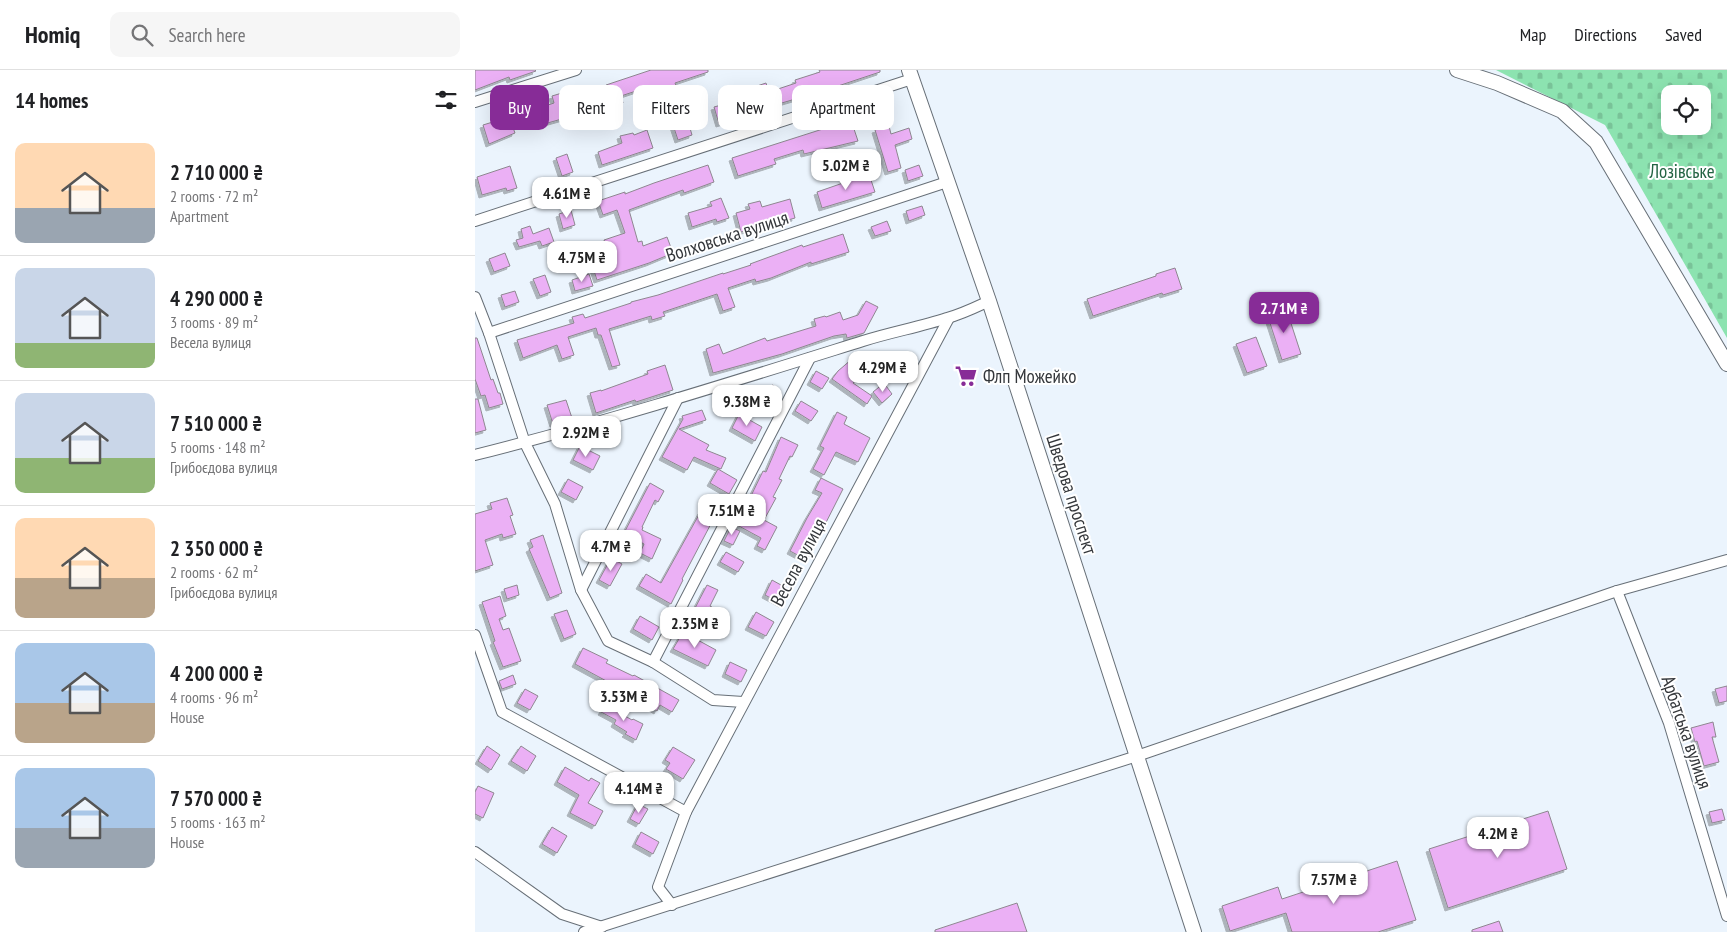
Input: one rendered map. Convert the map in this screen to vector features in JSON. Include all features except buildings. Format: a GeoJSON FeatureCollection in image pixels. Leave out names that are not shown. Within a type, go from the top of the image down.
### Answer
{"type":"FeatureCollection","features":[{"type":"Feature","properties":{"kind":"street"},"geometry":{"type":"LineString","coordinates":[[475,102],[577,70]]}},
{"type":"Feature","properties":{"kind":"street"},"geometry":{"type":"LineString","coordinates":[[1457,70],[1497,83],[1562,111],[1597,142],[1727,364]]}},
{"type":"Feature","properties":{"kind":"street"},"geometry":{"type":"LineString","coordinates":[[475,221],[910,75]]}},
{"type":"Feature","properties":{"kind":"street","name":"Шведова проспект"},"geometry":{"type":"LineString","coordinates":[[910,75],[989,301],[1194,932]]}},
{"type":"Feature","properties":{"kind":"street","name":"Волховська вулиця"},"geometry":{"type":"LineString","coordinates":[[489,333],[947,182]]}},
{"type":"Feature","properties":{"kind":"street"},"geometry":{"type":"LineString","coordinates":[[475,297],[489,333],[525,443],[555,504],[581,590],[609,641],[653,662],[713,700],[743,702]]}},
{"type":"Feature","properties":{"kind":"street"},"geometry":{"type":"LineString","coordinates":[[475,455],[525,443],[865,340],[949,318],[989,301]]}},
{"type":"Feature","properties":{"kind":"street","name":"Весела вулиця"},"geometry":{"type":"LineString","coordinates":[[672,904],[658,887],[685,812],[949,318]]}},
{"type":"Feature","properties":{"kind":"street"},"geometry":{"type":"LineString","coordinates":[[653,662],[810,358]]}},
{"type":"Feature","properties":{"kind":"street"},"geometry":{"type":"LineString","coordinates":[[581,590],[678,398]]}},
{"type":"Feature","properties":{"kind":"street"},"geometry":{"type":"LineString","coordinates":[[584,932],[1137,756],[1617,590],[1727,560]]}},
{"type":"Feature","properties":{"kind":"street","name":"Арбатська вулиця"},"geometry":{"type":"LineString","coordinates":[[1617,590],[1669,724],[1727,916]]}},
{"type":"Feature","properties":{"kind":"street"},"geometry":{"type":"LineString","coordinates":[[475,635],[502,712],[685,812]]}},
{"type":"Feature","properties":{"kind":"street"},"geometry":{"type":"LineString","coordinates":[[475,852],[562,914],[602,927]]}},
{"type":"Feature","properties":{"kind":"green space","name":"Лозівське"},"geometry":{"type":"Polygon","coordinates":[[[1496,70],[1727,70],[1727,338],[1605,125],[1496,70]]]}},
{"type":"Feature","properties":{"kind":"place","name":"Флп Можейко"},"geometry":{"type":"Point","coordinates":[966,376]}}]}
